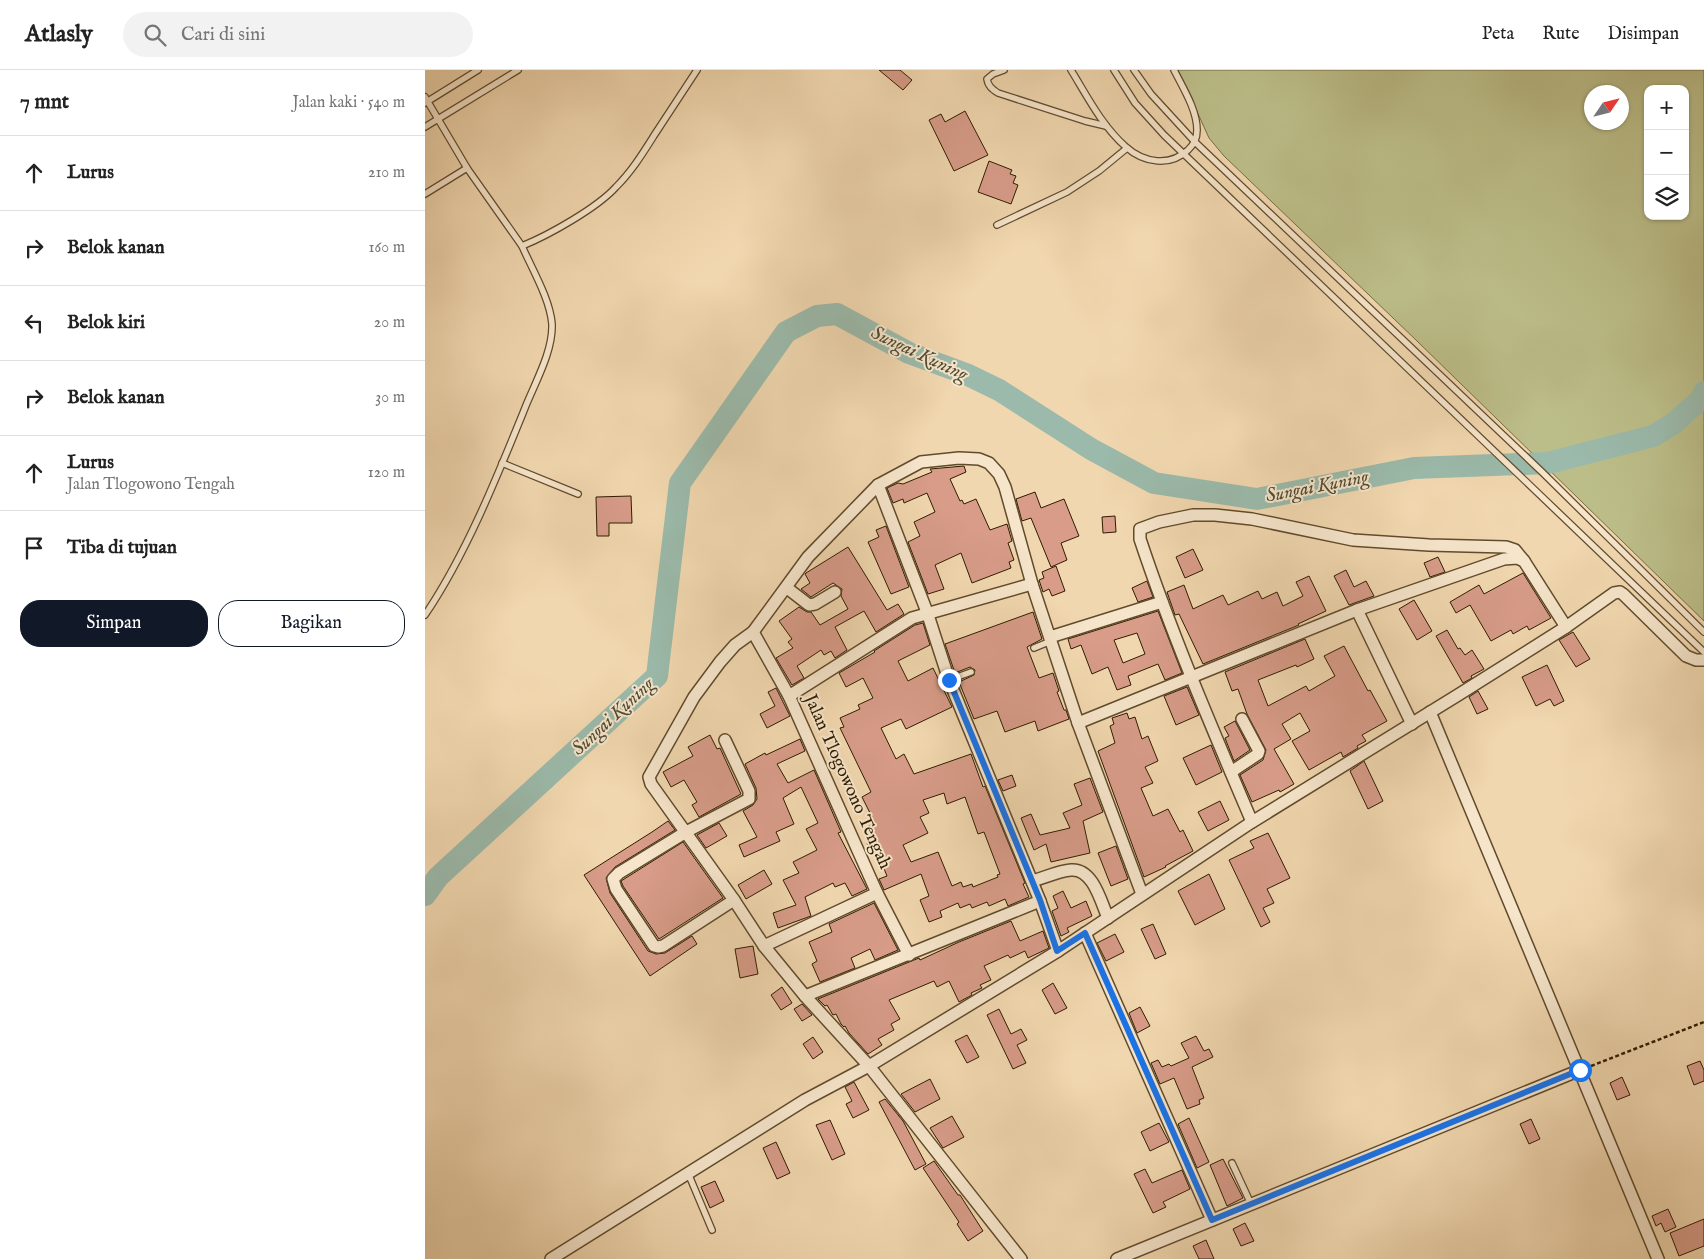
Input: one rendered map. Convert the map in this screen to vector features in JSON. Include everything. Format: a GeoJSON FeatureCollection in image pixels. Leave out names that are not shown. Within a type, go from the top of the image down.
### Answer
{"type":"FeatureCollection","features":[{"type":"Feature","properties":{"kind":"street"},"geometry":{"type":"LineString","coordinates":[[1021,1259],[869,1066],[805,996],[764,946],[734,900],[651,784],[649,777],[694,697],[720,662],[735,645],[753,632],[808,557],[878,485],[921,462],[959,458],[979,459],[989,463],[999,474],[1005,487],[1032,584],[1078,723],[1142,894]]}},
{"type":"Feature","properties":{"kind":"street"},"geometry":{"type":"LineString","coordinates":[[878,485],[927,612],[949,680],[1040,900],[1057,951]]}},
{"type":"Feature","properties":{"kind":"street"},"geometry":{"type":"LineString","coordinates":[[1252,822],[1162,602],[1140,539],[1139,532],[1145,526],[1193,515],[1215,515],[1252,519],[1353,540],[1429,546],[1506,547],[1515,550],[1524,561],[1566,627]]}},
{"type":"Feature","properties":{"kind":"street"},"geometry":{"type":"LineString","coordinates":[[1078,723],[1357,610],[1503,558],[1517,558],[1524,561]]}},
{"type":"Feature","properties":{"kind":"street","name":"Jalan Tlogowono Tengah"},"geometry":{"type":"LineString","coordinates":[[909,955],[877,893],[789,696],[860,652],[900,624],[927,612],[1032,584]]}},
{"type":"Feature","properties":{"kind":"street"},"geometry":{"type":"LineString","coordinates":[[787,588],[809,605],[815,604],[835,592]]}},
{"type":"Feature","properties":{"kind":"street"},"geometry":{"type":"LineString","coordinates":[[551,1259],[805,1100],[869,1066],[1057,951],[1252,822],[1413,724],[1566,627],[1614,593],[1620,592],[1685,656],[1696,660],[1704,660]]}},
{"type":"Feature","properties":{"kind":"street"},"geometry":{"type":"LineString","coordinates":[[1050,639],[1162,602]]}},
{"type":"Feature","properties":{"kind":"street"},"geometry":{"type":"LineString","coordinates":[[1357,610],[1413,724]]}},
{"type":"Feature","properties":{"kind":"street"},"geometry":{"type":"LineString","coordinates":[[753,632],[789,696]]}},
{"type":"Feature","properties":{"kind":"street"},"geometry":{"type":"LineString","coordinates":[[1430,712],[1658,1259]]}},
{"type":"Feature","properties":{"kind":"street"},"geometry":{"type":"LineString","coordinates":[[1231,772],[1259,752],[1242,719]]}},
{"type":"Feature","properties":{"kind":"street"},"geometry":{"type":"LineString","coordinates":[[725,740],[749,791],[749,799],[686,832],[619,873],[613,879],[616,889],[654,946],[658,947],[663,946],[734,900]]}},
{"type":"Feature","properties":{"kind":"street"},"geometry":{"type":"LineString","coordinates":[[1032,881],[1072,870],[1084,874],[1092,883],[1108,918]]}},
{"type":"Feature","properties":{"kind":"street"},"geometry":{"type":"LineString","coordinates":[[764,946],[877,893]]}},
{"type":"Feature","properties":{"kind":"street"},"geometry":{"type":"LineString","coordinates":[[805,996],[1040,900]]}},
{"type":"Feature","properties":{"kind":"street"},"geometry":{"type":"LineString","coordinates":[[1085,933],[1212,1220]]}},
{"type":"Feature","properties":{"kind":"street"},"geometry":{"type":"LineString","coordinates":[[1117,1259],[1580,1070]]}},
{"type":"Feature","properties":{"kind":"lane"},"geometry":{"type":"LineString","coordinates":[[425,615],[469,536],[502,463],[548,350],[552,325],[549,308],[522,246],[467,168],[439,118],[426,101],[478,70]]}},
{"type":"Feature","properties":{"kind":"lane"},"geometry":{"type":"LineString","coordinates":[[425,127],[518,70]]}},
{"type":"Feature","properties":{"kind":"lane"},"geometry":{"type":"LineString","coordinates":[[522,246],[548,234],[602,200],[615,188],[632,169],[697,70]]}},
{"type":"Feature","properties":{"kind":"lane"},"geometry":{"type":"LineString","coordinates":[[1005,70],[993,74],[987,79],[991,88],[1085,121],[1107,126]]}},
{"type":"Feature","properties":{"kind":"lane"},"geometry":{"type":"LineString","coordinates":[[1071,70],[1107,126],[1127,148],[1143,158],[1155,161],[1173,159],[1184,153],[1195,142],[1197,130],[1194,114],[1174,70]]}},
{"type":"Feature","properties":{"kind":"lane"},"geometry":{"type":"LineString","coordinates":[[1114,70],[1135,103],[1164,135],[1704,652]]}},
{"type":"Feature","properties":{"kind":"lane"},"geometry":{"type":"LineString","coordinates":[[1134,70],[1151,94],[1195,142],[1542,472],[1704,632]]}},
{"type":"Feature","properties":{"kind":"lane"},"geometry":{"type":"LineString","coordinates":[[997,225],[1067,192],[1099,172],[1127,148]]}},
{"type":"Feature","properties":{"kind":"lane"},"geometry":{"type":"LineString","coordinates":[[425,194],[467,168]]}},
{"type":"Feature","properties":{"kind":"lane"},"geometry":{"type":"LineString","coordinates":[[502,463],[578,494]]}},
{"type":"Feature","properties":{"kind":"lane"},"geometry":{"type":"LineString","coordinates":[[1034,648],[1050,639]]}},
{"type":"Feature","properties":{"kind":"lane"},"geometry":{"type":"LineString","coordinates":[[949,680],[971,672]]}},
{"type":"Feature","properties":{"kind":"lane"},"geometry":{"type":"LineString","coordinates":[[1232,1163],[1251,1204]]}},
{"type":"Feature","properties":{"kind":"lane"},"geometry":{"type":"LineString","coordinates":[[688,1173],[712,1230]]}},
{"type":"Feature","properties":{"kind":"path"},"geometry":{"type":"LineString","coordinates":[[1580,1070],[1704,1022]]}},
{"type":"Feature","properties":{"kind":"green space"},"geometry":{"type":"Polygon","coordinates":[[[1178,70],[1704,70],[1704,621],[1417,341],[1224,156],[1209,138],[1178,70]]]}},
{"type":"Feature","properties":{"kind":"building"},"geometry":{"type":"Polygon","coordinates":[[[879,70],[900,70],[912,80],[903,90],[879,70]]]}},
{"type":"Feature","properties":{"kind":"building"},"geometry":{"type":"Polygon","coordinates":[[[965,111],[988,155],[954,171],[929,120],[941,114],[945,122],[965,111]]]}},
{"type":"Feature","properties":{"kind":"building"},"geometry":{"type":"Polygon","coordinates":[[[989,161],[1012,170],[1010,174],[1016,176],[1013,183],[1018,185],[1011,204],[978,192],[989,161]]]}},
{"type":"Feature","properties":{"kind":"building"},"geometry":{"type":"Polygon","coordinates":[[[964,466],[966,472],[950,479],[960,501],[962,500],[964,504],[976,499],[990,530],[1007,524],[1012,541],[1008,543],[1014,560],[1009,562],[1011,568],[972,583],[961,553],[935,565],[944,589],[928,594],[908,542],[920,536],[914,522],[935,512],[927,493],[904,503],[903,499],[893,503],[887,488],[898,483],[903,484],[932,472],[930,469],[964,466]]]}},
{"type":"Feature","properties":{"kind":"building"},"geometry":{"type":"Polygon","coordinates":[[[1035,492],[1041,508],[1064,499],[1079,536],[1061,543],[1067,560],[1051,567],[1031,518],[1022,521],[1016,499],[1035,492]]]}},
{"type":"Feature","properties":{"kind":"building"},"geometry":{"type":"Polygon","coordinates":[[[631,496],[632,523],[609,523],[609,536],[597,536],[596,497],[631,496]]]}},
{"type":"Feature","properties":{"kind":"building"},"geometry":{"type":"Polygon","coordinates":[[[1115,516],[1116,532],[1103,533],[1102,517],[1115,516]]]}},
{"type":"Feature","properties":{"kind":"building"},"geometry":{"type":"Polygon","coordinates":[[[886,526],[909,587],[891,594],[868,542],[879,537],[876,530],[886,526]]]}},
{"type":"Feature","properties":{"kind":"building"},"geometry":{"type":"Polygon","coordinates":[[[848,547],[887,610],[898,604],[904,614],[876,632],[864,611],[835,627],[847,650],[835,658],[831,651],[824,655],[821,650],[797,666],[804,678],[792,685],[776,658],[793,648],[788,642],[792,639],[779,621],[799,607],[807,612],[811,612],[820,625],[848,609],[841,596],[842,589],[833,583],[811,597],[801,589],[810,583],[806,573],[848,547]]]}},
{"type":"Feature","properties":{"kind":"building"},"geometry":{"type":"Polygon","coordinates":[[[1193,549],[1203,570],[1185,578],[1176,557],[1193,549]]]}},
{"type":"Feature","properties":{"kind":"building"},"geometry":{"type":"Polygon","coordinates":[[[1438,557],[1445,572],[1430,577],[1424,563],[1438,557]]]}},
{"type":"Feature","properties":{"kind":"building"},"geometry":{"type":"Polygon","coordinates":[[[1056,566],[1065,591],[1052,596],[1049,589],[1043,592],[1039,580],[1044,578],[1042,572],[1056,566]]]}},
{"type":"Feature","properties":{"kind":"building"},"geometry":{"type":"Polygon","coordinates":[[[1346,570],[1354,587],[1366,581],[1374,596],[1349,605],[1334,576],[1346,570]]]}},
{"type":"Feature","properties":{"kind":"building"},"geometry":{"type":"Polygon","coordinates":[[[1523,573],[1551,618],[1529,630],[1527,626],[1513,634],[1511,630],[1491,641],[1470,605],[1456,613],[1450,602],[1479,585],[1484,594],[1523,573]]]}},
{"type":"Feature","properties":{"kind":"building"},"geometry":{"type":"Polygon","coordinates":[[[1309,576],[1326,611],[1299,625],[1203,664],[1179,614],[1175,615],[1167,592],[1184,585],[1193,609],[1223,595],[1228,605],[1258,591],[1262,599],[1277,592],[1283,606],[1303,596],[1296,582],[1309,576]]]}},
{"type":"Feature","properties":{"kind":"building"},"geometry":{"type":"Polygon","coordinates":[[[1147,581],[1153,597],[1138,602],[1132,588],[1147,581]]]}},
{"type":"Feature","properties":{"kind":"building"},"geometry":{"type":"Polygon","coordinates":[[[1414,600],[1432,631],[1417,640],[1399,609],[1414,600]]]}},
{"type":"Feature","properties":{"kind":"building"},"geometry":{"type":"Polygon","coordinates":[[[1158,611],[1182,673],[1165,680],[1158,664],[1128,676],[1131,685],[1117,690],[1108,667],[1092,674],[1081,645],[1071,649],[1068,639],[1158,611]],[[1137,633],[1114,640],[1123,663],[1145,654],[1137,633]]]}},
{"type":"Feature","properties":{"kind":"building"},"geometry":{"type":"Polygon","coordinates":[[[1033,612],[1042,639],[1027,647],[1039,678],[1053,673],[1059,691],[1057,692],[1069,719],[1038,731],[1035,721],[1005,732],[997,711],[974,719],[959,682],[974,675],[975,670],[970,667],[955,673],[945,644],[1033,612]]]}},
{"type":"Feature","properties":{"kind":"building"},"geometry":{"type":"Polygon","coordinates":[[[923,623],[930,645],[898,661],[908,681],[933,668],[952,707],[906,729],[901,719],[881,728],[896,759],[904,754],[914,774],[971,754],[983,787],[985,786],[1025,883],[1023,884],[1029,897],[1008,906],[1005,899],[989,906],[987,902],[972,908],[970,904],[960,908],[958,903],[940,911],[942,917],[929,922],[920,900],[929,896],[921,874],[884,890],[879,879],[887,876],[878,854],[874,857],[867,843],[873,840],[867,827],[875,823],[862,797],[871,792],[840,728],[844,727],[840,718],[860,709],[858,705],[873,698],[863,678],[846,687],[839,673],[915,625],[923,623]],[[944,793],[923,800],[929,813],[920,817],[928,833],[903,845],[911,862],[938,852],[952,886],[961,882],[963,887],[972,884],[973,887],[998,877],[997,875],[1000,874],[984,832],[978,834],[965,797],[947,804],[944,793]]]}},
{"type":"Feature","properties":{"kind":"building"},"geometry":{"type":"Polygon","coordinates":[[[1447,630],[1458,649],[1460,648],[1465,655],[1472,650],[1484,669],[1463,683],[1436,636],[1447,630]]]}},
{"type":"Feature","properties":{"kind":"building"},"geometry":{"type":"Polygon","coordinates":[[[1573,632],[1590,659],[1576,667],[1559,640],[1573,632]]]}},
{"type":"Feature","properties":{"kind":"building"},"geometry":{"type":"Polygon","coordinates":[[[1305,639],[1314,659],[1297,667],[1296,665],[1258,680],[1268,706],[1306,686],[1309,691],[1335,676],[1324,656],[1344,646],[1368,691],[1370,690],[1387,721],[1362,735],[1366,741],[1357,746],[1358,748],[1343,757],[1341,752],[1309,770],[1292,741],[1310,731],[1300,713],[1282,724],[1291,739],[1274,749],[1294,784],[1280,792],[1279,790],[1252,802],[1240,775],[1263,760],[1266,750],[1247,714],[1238,689],[1232,691],[1225,672],[1305,639]]]}},
{"type":"Feature","properties":{"kind":"building"},"geometry":{"type":"Polygon","coordinates":[[[1547,665],[1564,701],[1554,706],[1550,699],[1536,706],[1522,677],[1547,665]]]}},
{"type":"Feature","properties":{"kind":"building"},"geometry":{"type":"Polygon","coordinates":[[[1187,687],[1199,715],[1176,725],[1164,696],[1187,687]]]}},
{"type":"Feature","properties":{"kind":"building"},"geometry":{"type":"Polygon","coordinates":[[[776,688],[790,716],[767,728],[760,714],[775,706],[768,692],[776,688]]]}},
{"type":"Feature","properties":{"kind":"building"},"geometry":{"type":"Polygon","coordinates":[[[1478,691],[1488,709],[1477,714],[1469,697],[1478,691]]]}},
{"type":"Feature","properties":{"kind":"building"},"geometry":{"type":"Polygon","coordinates":[[[1127,713],[1129,719],[1135,717],[1142,739],[1148,736],[1158,761],[1145,767],[1153,783],[1141,788],[1153,816],[1168,809],[1180,832],[1183,830],[1193,851],[1144,877],[1098,751],[1115,743],[1110,726],[1114,724],[1112,718],[1127,713]]]}},
{"type":"Feature","properties":{"kind":"building"},"geometry":{"type":"Polygon","coordinates":[[[1235,721],[1250,750],[1234,761],[1225,738],[1229,736],[1224,727],[1235,721]]]}},
{"type":"Feature","properties":{"kind":"building"},"geometry":{"type":"Polygon","coordinates":[[[710,735],[717,749],[720,748],[741,794],[699,817],[692,805],[697,802],[684,780],[671,787],[663,772],[693,756],[688,747],[710,735]]]}},
{"type":"Feature","properties":{"kind":"building"},"geometry":{"type":"Polygon","coordinates":[[[800,739],[805,751],[777,764],[788,783],[814,770],[841,832],[838,833],[867,889],[852,896],[845,883],[835,887],[833,883],[805,897],[811,916],[778,928],[773,913],[796,905],[783,880],[799,873],[793,862],[817,850],[806,829],[818,823],[801,787],[783,798],[794,824],[776,832],[780,841],[744,857],[739,845],[757,837],[743,811],[753,805],[757,799],[756,788],[745,764],[765,753],[766,755],[800,739]]]}},
{"type":"Feature","properties":{"kind":"building"},"geometry":{"type":"Polygon","coordinates":[[[1211,745],[1222,772],[1196,785],[1183,758],[1211,745]]]}},
{"type":"Feature","properties":{"kind":"building"},"geometry":{"type":"Polygon","coordinates":[[[1364,761],[1383,801],[1368,809],[1350,771],[1364,761]]]}},
{"type":"Feature","properties":{"kind":"building"},"geometry":{"type":"Polygon","coordinates":[[[1012,775],[1016,786],[1003,791],[998,780],[1012,775]]]}},
{"type":"Feature","properties":{"kind":"building"},"geometry":{"type":"Polygon","coordinates":[[[1090,778],[1103,812],[1083,821],[1090,853],[1051,862],[1046,844],[1034,850],[1021,818],[1031,814],[1040,835],[1070,828],[1063,813],[1082,805],[1074,784],[1090,778]]]}},
{"type":"Feature","properties":{"kind":"building"},"geometry":{"type":"Polygon","coordinates":[[[1220,801],[1229,820],[1208,831],[1198,812],[1220,801]]]}},
{"type":"Feature","properties":{"kind":"building"},"geometry":{"type":"Polygon","coordinates":[[[668,821],[675,830],[615,867],[606,878],[610,893],[648,951],[656,954],[665,953],[692,936],[697,944],[650,976],[584,875],[668,821]]]}},
{"type":"Feature","properties":{"kind":"building"},"geometry":{"type":"Polygon","coordinates":[[[719,823],[727,836],[706,848],[697,835],[719,823]]]}},
{"type":"Feature","properties":{"kind":"building"},"geometry":{"type":"Polygon","coordinates":[[[1268,833],[1290,878],[1267,889],[1274,903],[1263,908],[1270,922],[1261,927],[1229,860],[1254,848],[1250,841],[1268,833]]]}},
{"type":"Feature","properties":{"kind":"building"},"geometry":{"type":"Polygon","coordinates":[[[683,842],[723,898],[659,939],[621,881],[683,842]]]}},
{"type":"Feature","properties":{"kind":"building"},"geometry":{"type":"Polygon","coordinates":[[[1116,846],[1128,879],[1111,886],[1098,853],[1116,846]]]}},
{"type":"Feature","properties":{"kind":"building"},"geometry":{"type":"Polygon","coordinates":[[[764,870],[772,884],[746,899],[738,885],[764,870]]]}},
{"type":"Feature","properties":{"kind":"building"},"geometry":{"type":"Polygon","coordinates":[[[1209,874],[1225,909],[1195,925],[1178,891],[1209,874]]]}},
{"type":"Feature","properties":{"kind":"building"},"geometry":{"type":"Polygon","coordinates":[[[1063,891],[1071,908],[1086,901],[1092,916],[1067,928],[1069,932],[1061,936],[1052,911],[1058,908],[1053,896],[1063,891]]]}},
{"type":"Feature","properties":{"kind":"building"},"geometry":{"type":"Polygon","coordinates":[[[874,903],[898,950],[875,960],[870,949],[851,958],[855,968],[820,982],[812,964],[817,961],[809,942],[832,932],[829,924],[874,903]]]}},
{"type":"Feature","properties":{"kind":"building"},"geometry":{"type":"Polygon","coordinates":[[[1011,921],[1020,941],[1043,931],[1049,948],[1028,958],[1025,951],[1010,958],[1008,955],[984,966],[991,980],[980,985],[982,988],[959,1002],[949,981],[937,987],[934,981],[889,1000],[900,1019],[891,1024],[894,1030],[878,1039],[882,1045],[868,1054],[845,1026],[841,1024],[836,1014],[833,1015],[827,1005],[825,1006],[818,999],[919,958],[920,960],[1011,921]]]}},
{"type":"Feature","properties":{"kind":"building"},"geometry":{"type":"Polygon","coordinates":[[[1153,924],[1166,954],[1155,959],[1141,929],[1153,924]]]}},
{"type":"Feature","properties":{"kind":"building"},"geometry":{"type":"Polygon","coordinates":[[[1115,934],[1124,952],[1106,961],[1097,943],[1115,934]]]}},
{"type":"Feature","properties":{"kind":"building"},"geometry":{"type":"Polygon","coordinates":[[[753,946],[758,974],[740,978],[735,949],[753,946]]]}},
{"type":"Feature","properties":{"kind":"building"},"geometry":{"type":"Polygon","coordinates":[[[1053,983],[1067,1008],[1055,1014],[1042,990],[1053,983]]]}},
{"type":"Feature","properties":{"kind":"building"},"geometry":{"type":"Polygon","coordinates":[[[782,987],[792,1003],[781,1010],[771,995],[782,987]]]}},
{"type":"Feature","properties":{"kind":"building"},"geometry":{"type":"Polygon","coordinates":[[[802,1004],[812,1015],[802,1021],[794,1009],[802,1004]]]}},
{"type":"Feature","properties":{"kind":"building"},"geometry":{"type":"Polygon","coordinates":[[[1140,1007],[1150,1026],[1137,1033],[1129,1013],[1140,1007]]]}},
{"type":"Feature","properties":{"kind":"building"},"geometry":{"type":"Polygon","coordinates":[[[999,1009],[1011,1034],[1021,1029],[1027,1040],[1017,1045],[1026,1063],[1013,1069],[987,1015],[999,1009]]]}},
{"type":"Feature","properties":{"kind":"building"},"geometry":{"type":"Polygon","coordinates":[[[967,1035],[979,1057],[967,1063],[955,1041],[967,1035]]]}},
{"type":"Feature","properties":{"kind":"building"},"geometry":{"type":"Polygon","coordinates":[[[1196,1036],[1204,1051],[1209,1049],[1213,1057],[1192,1067],[1204,1098],[1199,1100],[1200,1104],[1187,1109],[1174,1078],[1160,1084],[1151,1063],[1158,1060],[1162,1067],[1169,1064],[1171,1066],[1189,1058],[1181,1043],[1196,1036]]]}},
{"type":"Feature","properties":{"kind":"building"},"geometry":{"type":"Polygon","coordinates":[[[813,1037],[823,1052],[813,1059],[803,1044],[813,1037]]]}},
{"type":"Feature","properties":{"kind":"building"},"geometry":{"type":"Polygon","coordinates":[[[1700,1061],[1704,1070],[1704,1081],[1694,1085],[1687,1066],[1700,1061]]]}},
{"type":"Feature","properties":{"kind":"building"},"geometry":{"type":"Polygon","coordinates":[[[1622,1077],[1630,1095],[1617,1100],[1610,1083],[1622,1077]]]}},
{"type":"Feature","properties":{"kind":"building"},"geometry":{"type":"Polygon","coordinates":[[[930,1079],[940,1099],[915,1112],[901,1094],[930,1079]]]}},
{"type":"Feature","properties":{"kind":"building"},"geometry":{"type":"Polygon","coordinates":[[[854,1082],[869,1110],[853,1118],[846,1104],[852,1101],[845,1087],[854,1082]]]}},
{"type":"Feature","properties":{"kind":"building"},"geometry":{"type":"Polygon","coordinates":[[[885,1099],[903,1121],[926,1164],[915,1170],[879,1102],[885,1099]]]}},
{"type":"Feature","properties":{"kind":"building"},"geometry":{"type":"Polygon","coordinates":[[[952,1116],[964,1137],[943,1148],[930,1128],[952,1116]]]}},
{"type":"Feature","properties":{"kind":"building"},"geometry":{"type":"Polygon","coordinates":[[[1189,1118],[1209,1162],[1197,1168],[1178,1124],[1189,1118]]]}},
{"type":"Feature","properties":{"kind":"building"},"geometry":{"type":"Polygon","coordinates":[[[1531,1119],[1540,1139],[1529,1144],[1520,1124],[1531,1119]]]}},
{"type":"Feature","properties":{"kind":"building"},"geometry":{"type":"Polygon","coordinates":[[[830,1120],[845,1154],[832,1160],[816,1125],[830,1120]]]}},
{"type":"Feature","properties":{"kind":"building"},"geometry":{"type":"Polygon","coordinates":[[[1159,1123],[1169,1142],[1150,1151],[1141,1132],[1159,1123]]]}},
{"type":"Feature","properties":{"kind":"building"},"geometry":{"type":"Polygon","coordinates":[[[776,1142],[790,1173],[777,1179],[763,1148],[776,1142]]]}},
{"type":"Feature","properties":{"kind":"building"},"geometry":{"type":"Polygon","coordinates":[[[1223,1159],[1243,1198],[1227,1206],[1210,1165],[1223,1159]]]}},
{"type":"Feature","properties":{"kind":"building"},"geometry":{"type":"Polygon","coordinates":[[[934,1161],[958,1195],[960,1195],[983,1231],[968,1241],[957,1224],[959,1222],[923,1168],[934,1161]]]}},
{"type":"Feature","properties":{"kind":"building"},"geometry":{"type":"Polygon","coordinates":[[[1145,1169],[1152,1183],[1182,1170],[1190,1189],[1163,1202],[1166,1207],[1153,1213],[1134,1174],[1145,1169]]]}},
{"type":"Feature","properties":{"kind":"building"},"geometry":{"type":"Polygon","coordinates":[[[715,1181],[724,1201],[710,1208],[701,1187],[715,1181]]]}},
{"type":"Feature","properties":{"kind":"building"},"geometry":{"type":"Polygon","coordinates":[[[1668,1209],[1676,1227],[1665,1232],[1661,1223],[1656,1226],[1652,1216],[1668,1209]]]}},
{"type":"Feature","properties":{"kind":"building"},"geometry":{"type":"Polygon","coordinates":[[[1704,1219],[1704,1246],[1679,1256],[1670,1233],[1704,1219]]]}},
{"type":"Feature","properties":{"kind":"building"},"geometry":{"type":"Polygon","coordinates":[[[1245,1223],[1254,1241],[1241,1246],[1233,1229],[1245,1223]]]}},
{"type":"Feature","properties":{"kind":"building"},"geometry":{"type":"Polygon","coordinates":[[[1206,1240],[1214,1259],[1199,1259],[1193,1246],[1206,1240]]]}},
{"type":"Feature","properties":{"kind":"waterway","name":"Sungai Kuning"},"geometry":{"type":"LineString","coordinates":[[425,895],[438,877],[657,676],[680,483],[786,332],[817,316],[837,314],[909,353],[966,374],[999,390],[1091,449],[1154,483],[1257,499],[1414,468],[1548,463],[1653,436],[1673,424],[1701,399],[1704,392]]}},
{"type":"Feature","properties":{"kind":"route"},"geometry":{"type":"LineString","coordinates":[[949,680],[1040,900],[1057,951],[1085,933],[1212,1220],[1580,1070]]}}]}
